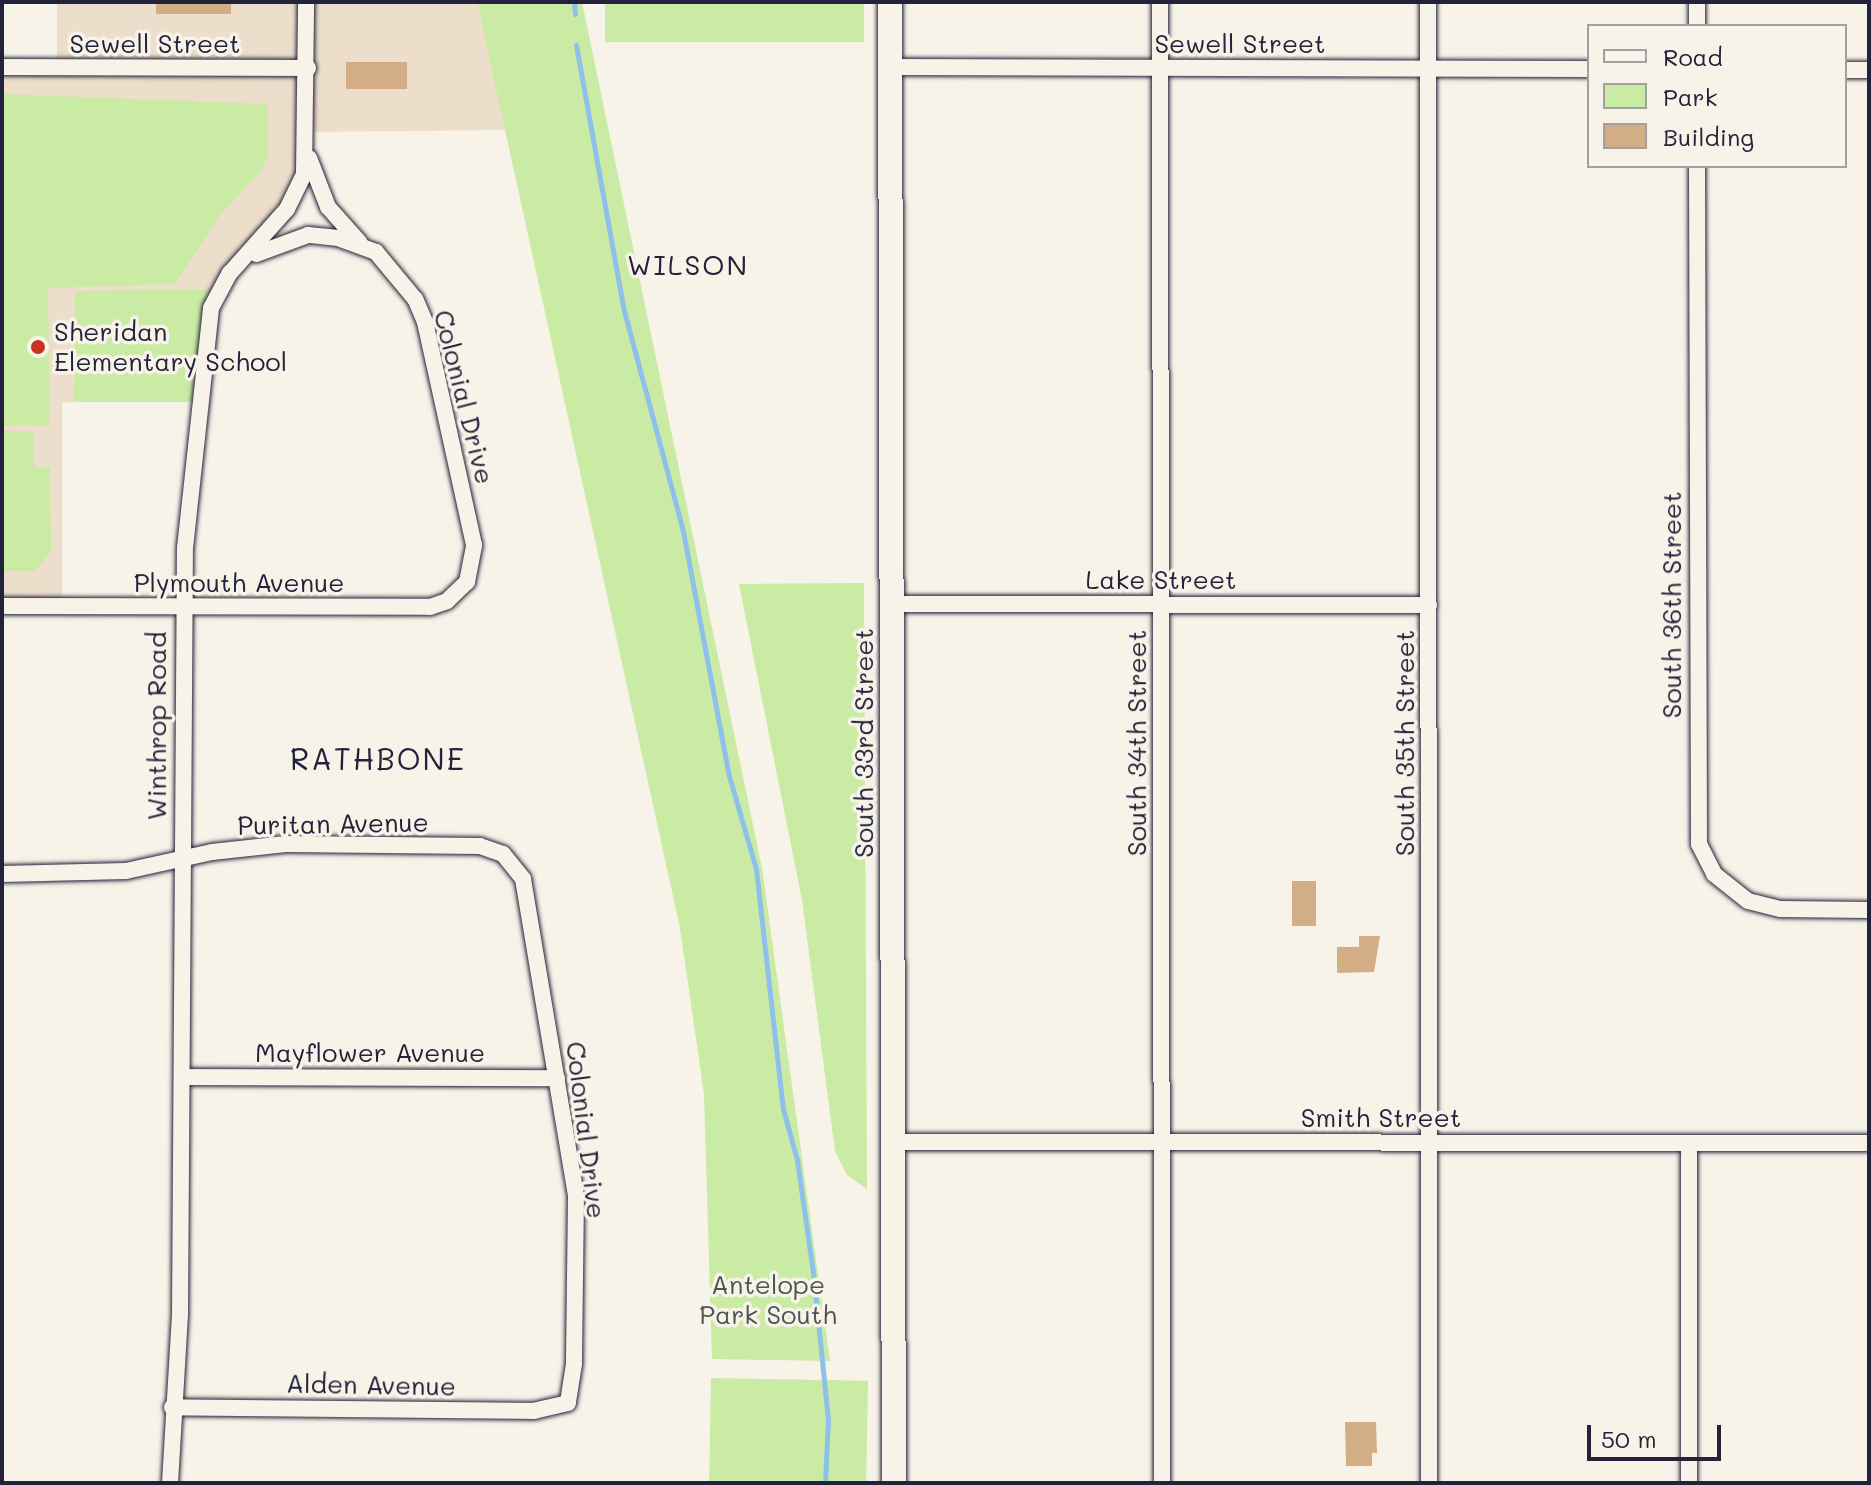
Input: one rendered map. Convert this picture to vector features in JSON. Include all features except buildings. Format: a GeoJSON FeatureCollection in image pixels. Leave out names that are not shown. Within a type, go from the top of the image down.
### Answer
{"type":"FeatureCollection","features":[{"type":"Feature","properties":{"kind":"main road","name":"South 33rd Street"},"geometry":{"type":"LineString","coordinates":[[890,2],[894,1483]]}},
{"type":"Feature","properties":{"kind":"street","name":"Winthrop Road"},"geometry":{"type":"LineString","coordinates":[[170,1483],[172,1407],[180,1315],[181,606],[205,333],[219,289],[298,190],[308,154],[306,2]]}},
{"type":"Feature","properties":{"kind":"street","name":"South 34th Street"},"geometry":{"type":"LineString","coordinates":[[1160,2],[1162,1483]]}},
{"type":"Feature","properties":{"kind":"street","name":"South 35th Street"},"geometry":{"type":"LineString","coordinates":[[1428,2],[1429,1483]]}},
{"type":"Feature","properties":{"kind":"street"},"geometry":{"type":"LineString","coordinates":[[1697,2],[1697,24]]}},
{"type":"Feature","properties":{"kind":"street","name":"Sewell Street"},"geometry":{"type":"LineString","coordinates":[[2,67],[308,68]]}},
{"type":"Feature","properties":{"kind":"street","name":"Sewell Street"},"geometry":{"type":"LineString","coordinates":[[890,67],[1587,69]]}},
{"type":"Feature","properties":{"kind":"street"},"geometry":{"type":"LineString","coordinates":[[1847,70],[1869,70]]}},
{"type":"Feature","properties":{"kind":"street","name":"Colonial Drive"},"geometry":{"type":"LineString","coordinates":[[308,154],[328,207],[361,244],[392,266],[425,322],[474,545],[467,582]]}},
{"type":"Feature","properties":{"kind":"street","name":"South 36th Street"},"geometry":{"type":"LineString","coordinates":[[1697,168],[1699,844],[1714,874],[1748,901],[1780,909],[1869,910]]}},
{"type":"Feature","properties":{"kind":"street","name":"Colonial Drive"},"geometry":{"type":"LineString","coordinates":[[244,260],[281,241],[308,235],[361,244]]}},
{"type":"Feature","properties":{"kind":"street","name":"Plymouth Avenue"},"geometry":{"type":"LineString","coordinates":[[2,606],[430,607],[447,601],[467,582]]}},
{"type":"Feature","properties":{"kind":"street","name":"Lake Street"},"geometry":{"type":"LineString","coordinates":[[892,604],[1429,605]]}},
{"type":"Feature","properties":{"kind":"street","name":"Puritan Avenue"},"geometry":{"type":"LineString","coordinates":[[2,874],[113,872],[182,858],[286,844],[480,846],[503,854],[517,867]]}},
{"type":"Feature","properties":{"kind":"street","name":"Colonial Drive"},"geometry":{"type":"LineString","coordinates":[[517,867],[526,889],[576,1196],[574,1364],[568,1403]]}},
{"type":"Feature","properties":{"kind":"street","name":"Mayflower Avenue"},"geometry":{"type":"LineString","coordinates":[[182,1077],[557,1078]]}},
{"type":"Feature","properties":{"kind":"street","name":"Smith Street"},"geometry":{"type":"LineString","coordinates":[[893,1142],[1869,1143]]}},
{"type":"Feature","properties":{"kind":"street"},"geometry":{"type":"LineString","coordinates":[[1689,1143],[1689,1483]]}},
{"type":"Feature","properties":{"kind":"street","name":"Alden Avenue"},"geometry":{"type":"LineString","coordinates":[[172,1407],[534,1411],[568,1403]]}},
{"type":"Feature","properties":{"kind":"shaded area","name":"Sheridan Elementary School"},"geometry":{"type":"Polygon","coordinates":[[[57,2],[477,2],[506,130],[308,132],[304,174],[219,289],[75,292],[74,402],[62,403],[62,606],[2,606],[2,67],[57,67],[57,2]]]}},
{"type":"Feature","properties":{"kind":"green space","name":"Antelope Park South"},"geometry":{"type":"Polygon","coordinates":[[[477,2],[582,2],[762,868],[830,1361],[712,1359],[704,1094],[680,928],[477,2]]]}},
{"type":"Feature","properties":{"kind":"green space"},"geometry":{"type":"Polygon","coordinates":[[[605,2],[864,2],[864,42],[605,42],[605,2]]]}},
{"type":"Feature","properties":{"kind":"green space"},"geometry":{"type":"Polygon","coordinates":[[[2,94],[268,104],[268,155],[260,172],[219,216],[175,284],[48,288],[50,425],[2,426],[2,94]]]}},
{"type":"Feature","properties":{"kind":"green space"},"geometry":{"type":"Polygon","coordinates":[[[219,289],[199,402],[74,402],[75,291],[219,289]]]}},
{"type":"Feature","properties":{"kind":"green space"},"geometry":{"type":"Polygon","coordinates":[[[2,431],[34,431],[34,467],[50,468],[51,552],[35,571],[2,571],[2,431]]]}},
{"type":"Feature","properties":{"kind":"green space"},"geometry":{"type":"Polygon","coordinates":[[[864,583],[867,1189],[847,1175],[835,1151],[802,900],[739,584],[864,583]]]}},
{"type":"Feature","properties":{"kind":"green space","name":"Antelope Park South"},"geometry":{"type":"Polygon","coordinates":[[[711,1378],[868,1381],[866,1483],[709,1483],[711,1378]]]}},
{"type":"Feature","properties":{"kind":"waterway"},"geometry":{"type":"LineString","coordinates":[[574,2],[575,14]]}},
{"type":"Feature","properties":{"kind":"waterway"},"geometry":{"type":"LineString","coordinates":[[576,45],[623,307],[683,531],[729,776],[756,869],[783,1109],[797,1160],[813,1272],[828,1419],[825,1483]]}},
{"type":"Feature","properties":{"kind":"place","name":"Sheridan Elementary School"},"geometry":{"type":"Point","coordinates":[38,347]}},
{"type":"Feature","properties":{"kind":"district","name":"WILSON"},"geometry":{"type":"Point","coordinates":[688,264]}},
{"type":"Feature","properties":{"kind":"district","name":"RATHBONE"},"geometry":{"type":"Point","coordinates":[378,758]}}]}
